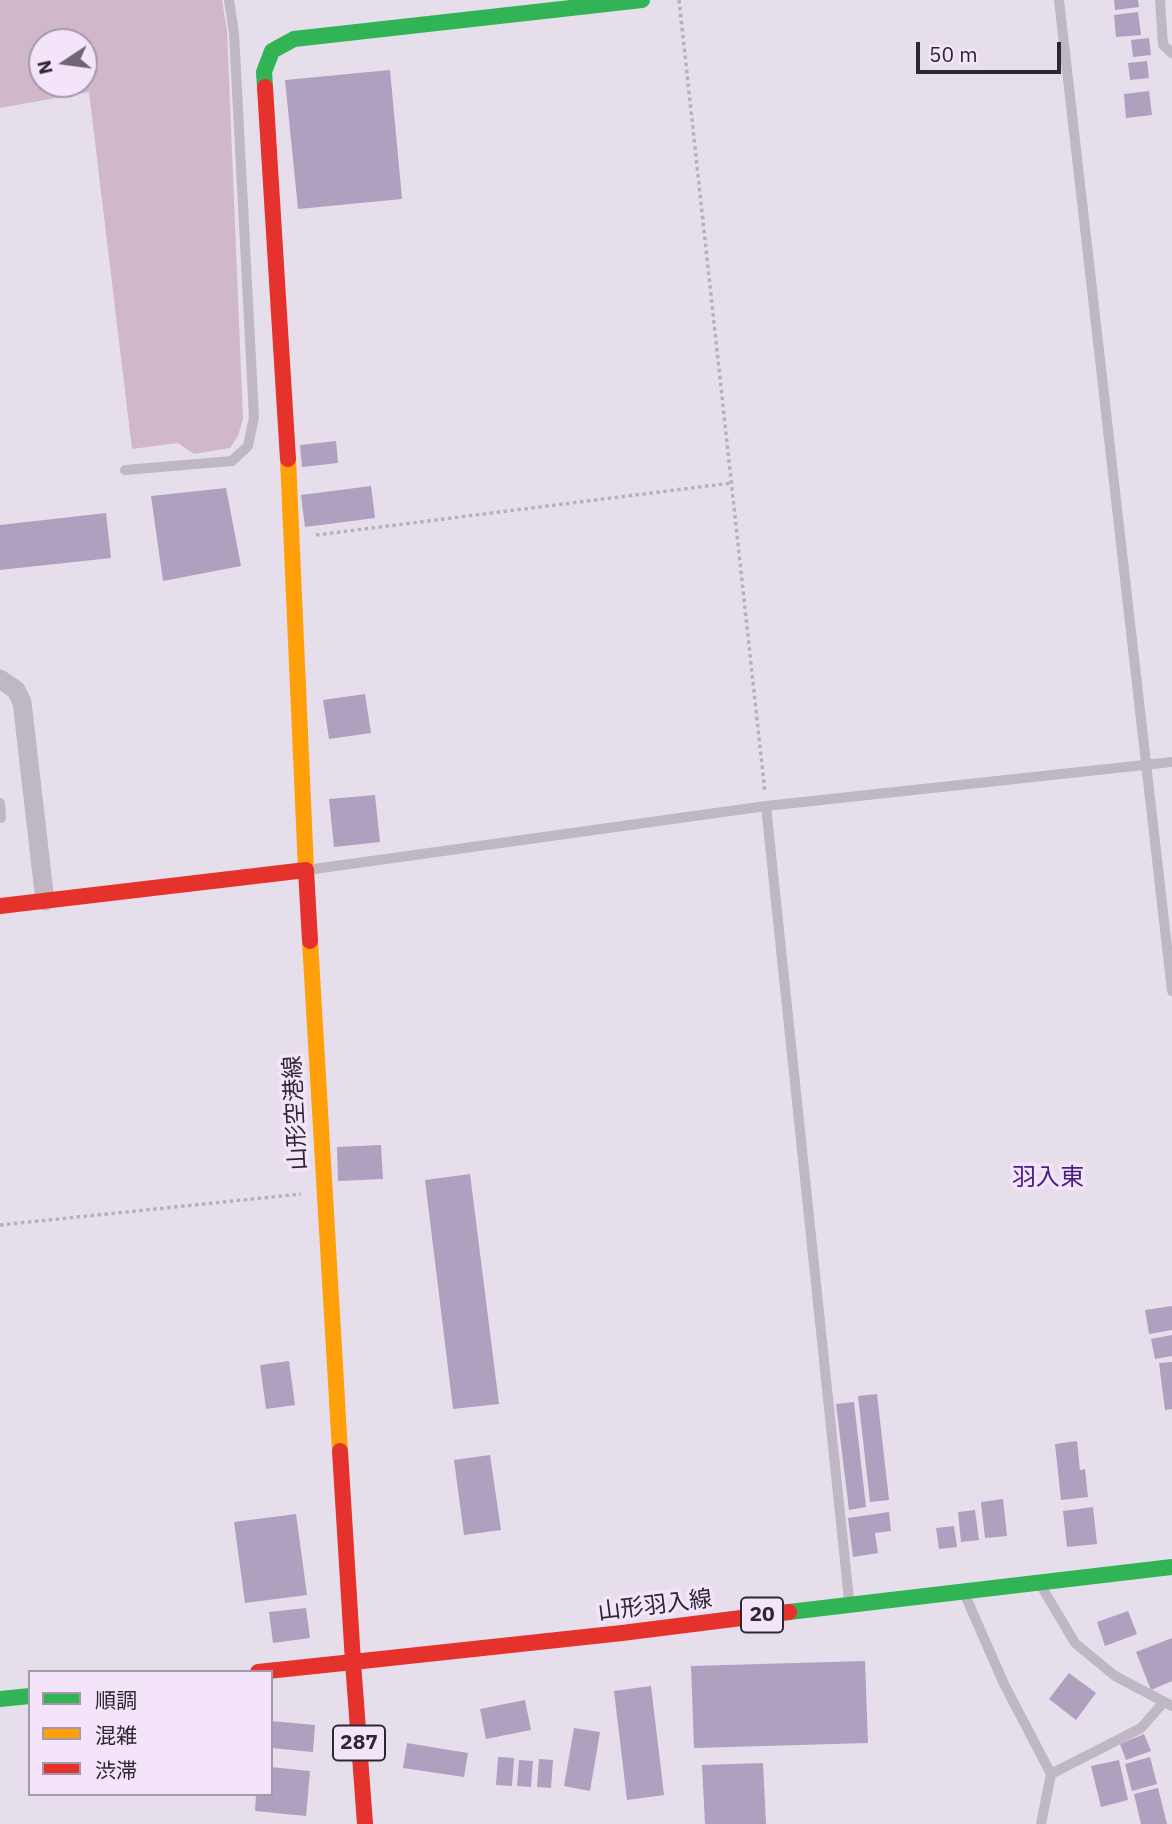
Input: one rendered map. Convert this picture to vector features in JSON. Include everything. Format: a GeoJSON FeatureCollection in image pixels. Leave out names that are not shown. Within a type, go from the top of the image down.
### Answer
{"type":"FeatureCollection","features":[{"type":"Feature","properties":{"kind":"main road","name":"山形空港線"},"geometry":{"type":"LineString","coordinates":[[353,1662],[323,1192],[306,870],[293,537],[264,72],[272,51],[294,39],[642,0]]}},
{"type":"Feature","properties":{"kind":"main road"},"geometry":{"type":"LineString","coordinates":[[0,906],[306,870]]}},
{"type":"Feature","properties":{"kind":"main road","name":"山形羽入線"},"geometry":{"type":"LineString","coordinates":[[273,1670],[622,1633],[1172,1567]]}},
{"type":"Feature","properties":{"kind":"main road","name":"287"},"geometry":{"type":"LineString","coordinates":[[353,1662],[365,1824]]}},
{"type":"Feature","properties":{"kind":"main road"},"geometry":{"type":"LineString","coordinates":[[0,1699],[28,1696]]}},
{"type":"Feature","properties":{"kind":"street"},"geometry":{"type":"LineString","coordinates":[[0,679],[16,690],[22,702],[45,901]]}},
{"type":"Feature","properties":{"kind":"lane"},"geometry":{"type":"LineString","coordinates":[[125,470],[232,461],[248,446],[254,417],[234,33],[229,0]]}},
{"type":"Feature","properties":{"kind":"lane"},"geometry":{"type":"LineString","coordinates":[[1059,0],[1172,991]]}},
{"type":"Feature","properties":{"kind":"lane"},"geometry":{"type":"LineString","coordinates":[[1160,0],[1163,45],[1172,53]]}},
{"type":"Feature","properties":{"kind":"lane"},"geometry":{"type":"LineString","coordinates":[[306,870],[766,806],[1172,762]]}},
{"type":"Feature","properties":{"kind":"lane"},"geometry":{"type":"LineString","coordinates":[[0,803],[1,818]]}},
{"type":"Feature","properties":{"kind":"lane"},"geometry":{"type":"LineString","coordinates":[[766,806],[849,1604]]}},
{"type":"Feature","properties":{"kind":"lane"},"geometry":{"type":"LineString","coordinates":[[1039,1582],[1075,1643],[1115,1675],[1167,1705],[1141,1728],[1051,1774]]}},
{"type":"Feature","properties":{"kind":"lane"},"geometry":{"type":"LineString","coordinates":[[963,1591],[1004,1684],[1051,1774],[1041,1824]]}},
{"type":"Feature","properties":{"kind":"path"},"geometry":{"type":"LineString","coordinates":[[679,0],[766,806]]}},
{"type":"Feature","properties":{"kind":"path"},"geometry":{"type":"LineString","coordinates":[[293,537],[731,483]]}},
{"type":"Feature","properties":{"kind":"path"},"geometry":{"type":"LineString","coordinates":[[0,1225],[323,1192]]}},
{"type":"Feature","properties":{"kind":"shaded area"},"geometry":{"type":"Polygon","coordinates":[[[0,0],[222,0],[227,31],[243,419],[238,436],[230,448],[194,454],[178,443],[132,449],[90,98],[98,98],[98,28],[28,28],[28,98],[56,98],[0,108],[0,0]]]}},
{"type":"Feature","properties":{"kind":"building"},"geometry":{"type":"Polygon","coordinates":[[[1114,0],[1138,0],[1139,7],[1115,10],[1114,0]]]}},
{"type":"Feature","properties":{"kind":"building"},"geometry":{"type":"Polygon","coordinates":[[[1138,12],[1141,35],[1116,37],[1114,15],[1138,12]]]}},
{"type":"Feature","properties":{"kind":"building"},"geometry":{"type":"Polygon","coordinates":[[[1149,38],[1151,55],[1133,57],[1131,40],[1149,38]]]}},
{"type":"Feature","properties":{"kind":"building"},"geometry":{"type":"Polygon","coordinates":[[[1147,61],[1149,78],[1130,80],[1128,63],[1147,61]]]}},
{"type":"Feature","properties":{"kind":"building"},"geometry":{"type":"Polygon","coordinates":[[[390,70],[402,199],[298,209],[285,80],[390,70]]]}},
{"type":"Feature","properties":{"kind":"building"},"geometry":{"type":"Polygon","coordinates":[[[1149,91],[1152,115],[1126,118],[1124,94],[1149,91]]]}},
{"type":"Feature","properties":{"kind":"building"},"geometry":{"type":"Polygon","coordinates":[[[336,441],[338,463],[302,467],[300,445],[336,441]]]}},
{"type":"Feature","properties":{"kind":"building"},"geometry":{"type":"Polygon","coordinates":[[[371,486],[375,518],[305,527],[301,495],[371,486]]]}},
{"type":"Feature","properties":{"kind":"building"},"geometry":{"type":"Polygon","coordinates":[[[226,488],[241,566],[163,581],[151,496],[226,488]]]}},
{"type":"Feature","properties":{"kind":"building"},"geometry":{"type":"Polygon","coordinates":[[[106,513],[111,558],[0,570],[0,525],[106,513]]]}},
{"type":"Feature","properties":{"kind":"building"},"geometry":{"type":"Polygon","coordinates":[[[365,694],[371,733],[329,739],[323,700],[365,694]]]}},
{"type":"Feature","properties":{"kind":"building"},"geometry":{"type":"Polygon","coordinates":[[[375,795],[380,842],[334,847],[329,799],[375,795]]]}},
{"type":"Feature","properties":{"kind":"building"},"geometry":{"type":"Polygon","coordinates":[[[381,1145],[383,1179],[338,1181],[337,1147],[381,1145]]]}},
{"type":"Feature","properties":{"kind":"building"},"geometry":{"type":"Polygon","coordinates":[[[470,1174],[499,1404],[453,1409],[425,1180],[470,1174]]]}},
{"type":"Feature","properties":{"kind":"building"},"geometry":{"type":"Polygon","coordinates":[[[1172,1306],[1172,1330],[1149,1334],[1145,1310],[1172,1306]]]}},
{"type":"Feature","properties":{"kind":"building"},"geometry":{"type":"Polygon","coordinates":[[[1172,1335],[1172,1356],[1155,1359],[1151,1339],[1172,1335]]]}},
{"type":"Feature","properties":{"kind":"building"},"geometry":{"type":"Polygon","coordinates":[[[289,1361],[295,1405],[266,1409],[260,1365],[289,1361]]]}},
{"type":"Feature","properties":{"kind":"building"},"geometry":{"type":"Polygon","coordinates":[[[1172,1362],[1172,1409],[1165,1410],[1159,1363],[1172,1362]]]}},
{"type":"Feature","properties":{"kind":"building"},"geometry":{"type":"Polygon","coordinates":[[[877,1394],[889,1500],[870,1502],[858,1396],[877,1394]]]}},
{"type":"Feature","properties":{"kind":"building"},"geometry":{"type":"Polygon","coordinates":[[[854,1402],[866,1507],[849,1510],[836,1404],[854,1402]]]}},
{"type":"Feature","properties":{"kind":"building"},"geometry":{"type":"Polygon","coordinates":[[[1077,1441],[1080,1470],[1085,1469],[1088,1497],[1061,1500],[1055,1444],[1077,1441]]]}},
{"type":"Feature","properties":{"kind":"building"},"geometry":{"type":"Polygon","coordinates":[[[490,1455],[501,1530],[464,1535],[454,1460],[490,1455]]]}},
{"type":"Feature","properties":{"kind":"building"},"geometry":{"type":"Polygon","coordinates":[[[1003,1499],[1007,1536],[985,1538],[981,1502],[1003,1499]]]}},
{"type":"Feature","properties":{"kind":"building"},"geometry":{"type":"Polygon","coordinates":[[[1093,1507],[1097,1544],[1067,1547],[1063,1511],[1093,1507]]]}},
{"type":"Feature","properties":{"kind":"building"},"geometry":{"type":"Polygon","coordinates":[[[975,1510],[979,1540],[961,1542],[958,1512],[975,1510]]]}},
{"type":"Feature","properties":{"kind":"building"},"geometry":{"type":"Polygon","coordinates":[[[889,1512],[891,1531],[875,1533],[878,1553],[853,1557],[848,1518],[889,1512]]]}},
{"type":"Feature","properties":{"kind":"building"},"geometry":{"type":"Polygon","coordinates":[[[296,1514],[307,1595],[245,1603],[234,1522],[296,1514]]]}},
{"type":"Feature","properties":{"kind":"building"},"geometry":{"type":"Polygon","coordinates":[[[954,1526],[957,1547],[939,1549],[936,1528],[954,1526]]]}},
{"type":"Feature","properties":{"kind":"building"},"geometry":{"type":"Polygon","coordinates":[[[306,1608],[310,1638],[273,1643],[269,1612],[306,1608]]]}},
{"type":"Feature","properties":{"kind":"building"},"geometry":{"type":"Polygon","coordinates":[[[1128,1611],[1137,1634],[1105,1646],[1097,1622],[1128,1611]]]}},
{"type":"Feature","properties":{"kind":"building"},"geometry":{"type":"Polygon","coordinates":[[[1172,1638],[1172,1681],[1151,1690],[1136,1652],[1172,1638]]]}},
{"type":"Feature","properties":{"kind":"building"},"geometry":{"type":"Polygon","coordinates":[[[865,1661],[868,1743],[694,1748],[691,1666],[865,1661]]]}},
{"type":"Feature","properties":{"kind":"building"},"geometry":{"type":"Polygon","coordinates":[[[1069,1673],[1096,1693],[1076,1720],[1049,1699],[1069,1673]]]}},
{"type":"Feature","properties":{"kind":"building"},"geometry":{"type":"Polygon","coordinates":[[[651,1686],[664,1795],[627,1800],[614,1691],[651,1686]]]}},
{"type":"Feature","properties":{"kind":"building"},"geometry":{"type":"Polygon","coordinates":[[[525,1700],[531,1730],[486,1739],[480,1709],[525,1700]]]}},
{"type":"Feature","properties":{"kind":"building"},"geometry":{"type":"Polygon","coordinates":[[[273,1721],[315,1725],[313,1752],[273,1748],[273,1721]]]}},
{"type":"Feature","properties":{"kind":"building"},"geometry":{"type":"Polygon","coordinates":[[[574,1728],[600,1732],[590,1791],[564,1786],[574,1728]]]}},
{"type":"Feature","properties":{"kind":"building"},"geometry":{"type":"Polygon","coordinates":[[[1144,1734],[1151,1751],[1126,1760],[1120,1744],[1144,1734]]]}},
{"type":"Feature","properties":{"kind":"building"},"geometry":{"type":"Polygon","coordinates":[[[407,1743],[468,1753],[464,1777],[403,1768],[407,1743]]]}},
{"type":"Feature","properties":{"kind":"building"},"geometry":{"type":"Polygon","coordinates":[[[498,1757],[514,1758],[512,1786],[496,1785],[498,1757]]]}},
{"type":"Feature","properties":{"kind":"building"},"geometry":{"type":"Polygon","coordinates":[[[1150,1757],[1157,1784],[1132,1791],[1125,1764],[1150,1757]]]}},
{"type":"Feature","properties":{"kind":"building"},"geometry":{"type":"Polygon","coordinates":[[[539,1759],[553,1760],[551,1788],[537,1787],[539,1759]]]}},
{"type":"Feature","properties":{"kind":"building"},"geometry":{"type":"Polygon","coordinates":[[[519,1760],[533,1761],[531,1787],[517,1786],[519,1760]]]}},
{"type":"Feature","properties":{"kind":"building"},"geometry":{"type":"Polygon","coordinates":[[[1119,1760],[1128,1800],[1101,1807],[1091,1766],[1119,1760]]]}},
{"type":"Feature","properties":{"kind":"building"},"geometry":{"type":"Polygon","coordinates":[[[763,1763],[766,1824],[705,1824],[702,1765],[763,1763]]]}},
{"type":"Feature","properties":{"kind":"building"},"geometry":{"type":"Polygon","coordinates":[[[273,1767],[310,1771],[306,1816],[255,1811],[256,1796],[273,1796],[273,1767]]]}},
{"type":"Feature","properties":{"kind":"building"},"geometry":{"type":"Polygon","coordinates":[[[1158,1788],[1167,1824],[1141,1824],[1134,1794],[1158,1788]]]}},
{"type":"Feature","properties":{"kind":"traffic: fast"},"geometry":{"type":"LineString","coordinates":[[265,87],[264,72],[272,51],[294,39],[642,0]]}},
{"type":"Feature","properties":{"kind":"traffic: fast"},"geometry":{"type":"LineString","coordinates":[[789,1612],[1172,1567]]}},
{"type":"Feature","properties":{"kind":"traffic: fast"},"geometry":{"type":"LineString","coordinates":[[0,1699],[28,1696]]}},
{"type":"Feature","properties":{"kind":"traffic: slow"},"geometry":{"type":"LineString","coordinates":[[288,459],[306,870]]}},
{"type":"Feature","properties":{"kind":"traffic: slow"},"geometry":{"type":"LineString","coordinates":[[310,941],[340,1451]]}},
{"type":"Feature","properties":{"kind":"traffic: jam"},"geometry":{"type":"LineString","coordinates":[[265,87],[288,459]]}},
{"type":"Feature","properties":{"kind":"traffic: jam"},"geometry":{"type":"LineString","coordinates":[[0,906],[306,870],[310,941]]}},
{"type":"Feature","properties":{"kind":"traffic: jam"},"geometry":{"type":"LineString","coordinates":[[340,1451],[353,1662]]}},
{"type":"Feature","properties":{"kind":"traffic: jam"},"geometry":{"type":"LineString","coordinates":[[353,1662],[789,1612]]}},
{"type":"Feature","properties":{"kind":"traffic: jam"},"geometry":{"type":"LineString","coordinates":[[273,1670],[353,1662],[365,1824]]}},
{"type":"Feature","properties":{"kind":"district","name":"羽入東"},"geometry":{"type":"Point","coordinates":[1048,1178]}}]}
